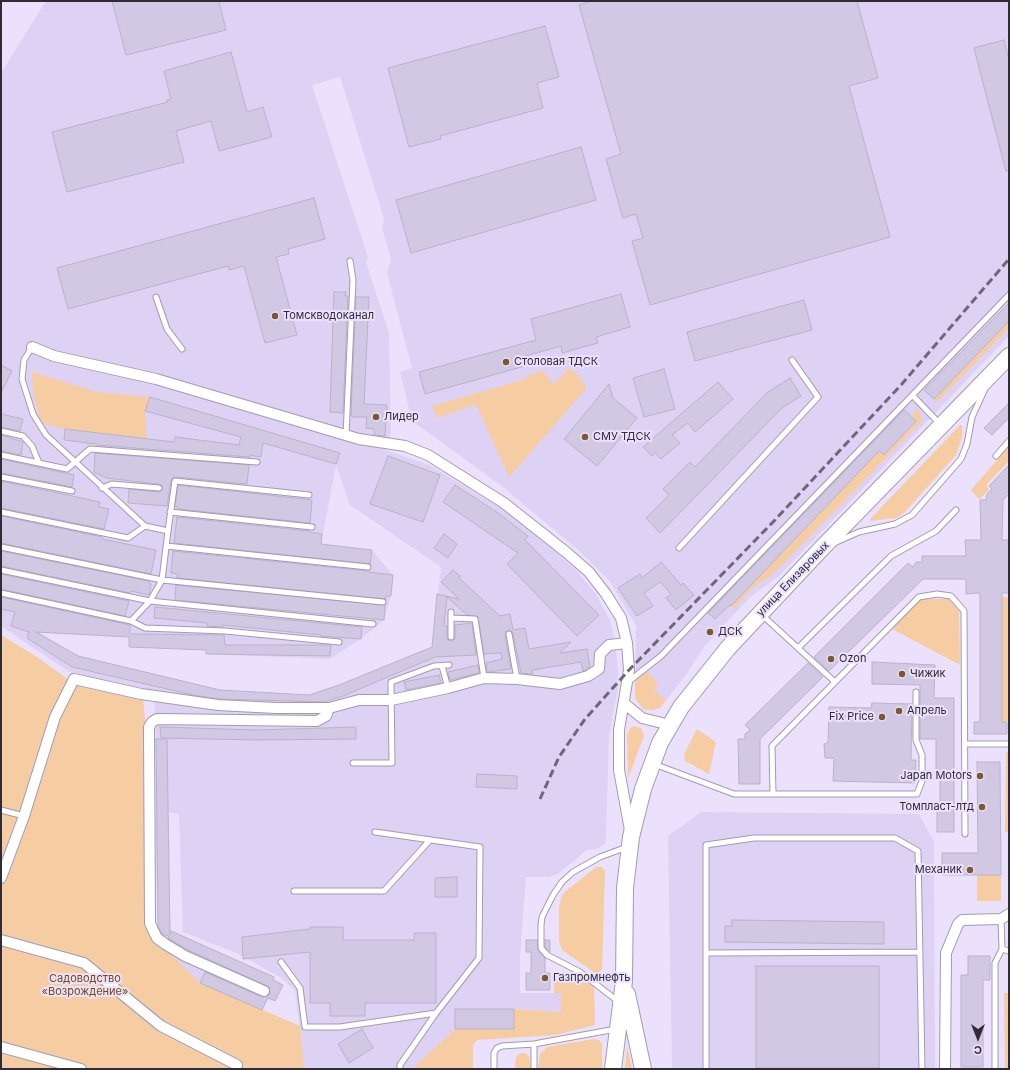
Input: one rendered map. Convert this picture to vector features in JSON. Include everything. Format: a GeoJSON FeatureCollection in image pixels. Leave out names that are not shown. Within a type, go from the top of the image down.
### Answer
{"type":"FeatureCollection","features":[{"type":"Feature","properties":{"kind":"main road","name":"улица Елизаровых"},"geometry":{"type":"LineString","coordinates":[[613,1069],[624,981],[625,888],[631,842],[643,789],[652,762],[670,725],[681,707],[704,678],[760,613],[1009,356]]}},
{"type":"Feature","properties":{"kind":"main road","name":"улица Елизаровых"},"geometry":{"type":"LineString","coordinates":[[624,981],[643,1069]]}},
{"type":"Feature","properties":{"kind":"street"},"geometry":{"type":"LineString","coordinates":[[32,347],[54,356],[156,379],[346,435],[373,442],[405,446],[428,455],[504,503],[589,572],[621,618],[627,643],[628,682],[619,730],[619,770],[631,842]]}},
{"type":"Feature","properties":{"kind":"street"},"geometry":{"type":"LineString","coordinates":[[1,878],[24,816],[55,717],[74,679],[141,694],[218,705],[276,708],[329,708],[359,700],[391,700],[448,688],[484,678],[517,679],[560,684],[572,682],[599,669],[600,654],[609,645],[627,643]]}},
{"type":"Feature","properties":{"kind":"street"},"geometry":{"type":"LineString","coordinates":[[624,703],[642,718],[670,725]]}},
{"type":"Feature","properties":{"kind":"street"},"geometry":{"type":"LineString","coordinates":[[264,991],[185,956],[157,938],[153,930],[150,923],[149,727],[152,722],[157,719],[317,721],[326,716],[329,708]]}},
{"type":"Feature","properties":{"kind":"street"},"geometry":{"type":"LineString","coordinates":[[945,1069],[946,953],[958,924],[962,920],[1005,916]]}},
{"type":"Feature","properties":{"kind":"street"},"geometry":{"type":"LineString","coordinates":[[1,940],[84,964],[161,1026],[237,1065]]}},
{"type":"Feature","properties":{"kind":"street"},"geometry":{"type":"LineString","coordinates":[[1,1046],[81,1069]]}},
{"type":"Feature","properties":{"kind":"lane"},"geometry":{"type":"LineString","coordinates":[[346,435],[353,280],[350,261]]}},
{"type":"Feature","properties":{"kind":"lane"},"geometry":{"type":"LineString","coordinates":[[628,682],[661,656],[1009,296]]}},
{"type":"Feature","properties":{"kind":"lane"},"geometry":{"type":"LineString","coordinates":[[156,297],[167,329],[182,349]]}},
{"type":"Feature","properties":{"kind":"lane"},"geometry":{"type":"LineString","coordinates":[[32,347],[24,360],[22,379],[33,414],[46,435],[145,526],[168,531]]}},
{"type":"Feature","properties":{"kind":"lane"},"geometry":{"type":"LineString","coordinates":[[679,548],[818,397],[792,360]]}},
{"type":"Feature","properties":{"kind":"lane"},"geometry":{"type":"LineString","coordinates":[[821,549],[859,532],[896,524],[912,515],[961,459],[967,444],[972,417],[991,375]]}},
{"type":"Feature","properties":{"kind":"lane"},"geometry":{"type":"LineString","coordinates":[[913,396],[942,425]]}},
{"type":"Feature","properties":{"kind":"lane"},"geometry":{"type":"LineString","coordinates":[[1,432],[23,436],[32,446],[39,463]]}},
{"type":"Feature","properties":{"kind":"lane"},"geometry":{"type":"LineString","coordinates":[[996,456],[1009,441]]}},
{"type":"Feature","properties":{"kind":"lane"},"geometry":{"type":"LineString","coordinates":[[1,455],[67,469],[90,449],[257,462]]}},
{"type":"Feature","properties":{"kind":"lane"},"geometry":{"type":"LineString","coordinates":[[1,477],[72,491]]}},
{"type":"Feature","properties":{"kind":"lane"},"geometry":{"type":"LineString","coordinates":[[131,621],[150,601],[162,580],[175,481],[309,495]]}},
{"type":"Feature","properties":{"kind":"lane"},"geometry":{"type":"LineString","coordinates":[[102,488],[112,484],[159,488]]}},
{"type":"Feature","properties":{"kind":"lane"},"geometry":{"type":"LineString","coordinates":[[798,648],[891,556],[936,531],[956,510]]}},
{"type":"Feature","properties":{"kind":"lane"},"geometry":{"type":"LineString","coordinates":[[1,512],[128,538],[145,526]]}},
{"type":"Feature","properties":{"kind":"lane"},"geometry":{"type":"LineString","coordinates":[[170,512],[312,527]]}},
{"type":"Feature","properties":{"kind":"lane"},"geometry":{"type":"LineString","coordinates":[[1,546],[162,580],[383,602]]}},
{"type":"Feature","properties":{"kind":"lane"},"geometry":{"type":"LineString","coordinates":[[166,546],[368,567]]}},
{"type":"Feature","properties":{"kind":"lane"},"geometry":{"type":"LineString","coordinates":[[1,570],[150,601],[373,624]]}},
{"type":"Feature","properties":{"kind":"lane"},"geometry":{"type":"LineString","coordinates":[[1,593],[131,621],[145,628],[225,631],[339,642]]}},
{"type":"Feature","properties":{"kind":"lane"},"geometry":{"type":"LineString","coordinates":[[773,794],[772,746],[919,597],[937,594],[951,596],[964,611],[964,834]]}},
{"type":"Feature","properties":{"kind":"lane"},"geometry":{"type":"LineString","coordinates":[[451,612],[451,637]]}},
{"type":"Feature","properties":{"kind":"lane"},"geometry":{"type":"LineString","coordinates":[[760,613],[835,682]]}},
{"type":"Feature","properties":{"kind":"lane"},"geometry":{"type":"LineString","coordinates":[[451,618],[475,619],[484,678]]}},
{"type":"Feature","properties":{"kind":"lane"},"geometry":{"type":"LineString","coordinates":[[509,634],[517,679]]}},
{"type":"Feature","properties":{"kind":"lane"},"geometry":{"type":"LineString","coordinates":[[353,764],[392,763],[391,682],[434,666],[449,665]]}},
{"type":"Feature","properties":{"kind":"lane"},"geometry":{"type":"LineString","coordinates":[[442,666],[448,688]]}},
{"type":"Feature","properties":{"kind":"lane"},"geometry":{"type":"LineString","coordinates":[[652,762],[734,794],[917,794],[922,781],[922,755],[916,740],[916,692]]}},
{"type":"Feature","properties":{"kind":"lane"},"geometry":{"type":"LineString","coordinates":[[964,744],[1009,744]]}},
{"type":"Feature","properties":{"kind":"lane"},"geometry":{"type":"LineString","coordinates":[[1,810],[24,816]]}},
{"type":"Feature","properties":{"kind":"lane"},"geometry":{"type":"LineString","coordinates":[[375,832],[480,847],[479,958],[436,1013],[400,1065],[400,1069]]}},
{"type":"Feature","properties":{"kind":"lane"},"geometry":{"type":"LineString","coordinates":[[706,1069],[706,845],[754,838],[895,838],[918,852],[922,1069]]}},
{"type":"Feature","properties":{"kind":"lane"},"geometry":{"type":"LineString","coordinates":[[294,891],[384,891],[430,840]]}},
{"type":"Feature","properties":{"kind":"lane"},"geometry":{"type":"LineString","coordinates":[[622,1005],[580,972],[547,955],[541,948],[541,925],[542,917],[553,895],[562,882],[573,872],[631,842]]}},
{"type":"Feature","properties":{"kind":"lane"},"geometry":{"type":"LineString","coordinates":[[996,1069],[995,963],[1002,949],[1005,916]]}},
{"type":"Feature","properties":{"kind":"lane"},"geometry":{"type":"LineString","coordinates":[[1002,949],[1009,951]]}},
{"type":"Feature","properties":{"kind":"lane"},"geometry":{"type":"LineString","coordinates":[[706,953],[920,952]]}},
{"type":"Feature","properties":{"kind":"lane"},"geometry":{"type":"LineString","coordinates":[[282,962],[300,988],[305,1027],[340,1027],[436,1013]]}},
{"type":"Feature","properties":{"kind":"lane"},"geometry":{"type":"LineString","coordinates":[[494,1069],[494,1054],[497,1048],[502,1046],[534,1044],[619,1029]]}},
{"type":"Feature","properties":{"kind":"lane"},"geometry":{"type":"LineString","coordinates":[[534,1044],[534,1069]]}},
{"type":"Feature","properties":{"kind":"shaded area"},"geometry":{"type":"Polygon","coordinates":[[[46,1],[1009,1],[1009,336],[779,576],[750,597],[704,647],[686,675],[660,708],[652,710],[643,709],[635,698],[636,626],[609,580],[578,550],[503,487],[412,421],[400,372],[412,368],[387,273],[391,259],[382,228],[384,219],[340,77],[312,85],[368,257],[366,262],[389,333],[391,432],[386,450],[429,465],[509,513],[576,570],[595,593],[610,620],[615,640],[618,687],[609,736],[605,844],[596,849],[587,850],[558,874],[549,877],[526,877],[520,957],[520,993],[561,993],[561,1012],[514,1009],[455,1009],[455,1029],[412,1069],[304,1069],[295,990],[280,977],[236,953],[183,932],[179,814],[168,812],[170,930],[274,977],[273,980],[283,985],[275,1001],[267,1000],[262,1010],[200,983],[174,959],[179,947],[160,935],[160,931],[158,931],[156,739],[154,693],[77,677],[1,626],[1,73],[46,1]],[[336,465],[321,544],[372,550],[393,575],[391,596],[384,620],[361,639],[330,659],[206,654],[206,650],[129,647],[129,637],[71,634],[43,626],[40,634],[78,656],[220,690],[309,695],[340,689],[432,647],[441,567],[350,505],[336,465]]]}},
{"type":"Feature","properties":{"kind":"shaded area"},"geometry":{"type":"Polygon","coordinates":[[[701,812],[919,814],[934,842],[935,1069],[672,1069],[668,836],[701,812]]]}},
{"type":"Feature","properties":{"kind":"green space"},"geometry":{"type":"Polygon","coordinates":[[[1009,321],[1009,328],[937,402],[934,399],[1009,321]]]}},
{"type":"Feature","properties":{"kind":"green space"},"geometry":{"type":"Polygon","coordinates":[[[570,368],[582,380],[586,389],[509,477],[476,404],[437,418],[432,406],[526,379],[526,376],[543,371],[553,384],[570,368]]]}},
{"type":"Feature","properties":{"kind":"green space"},"geometry":{"type":"Polygon","coordinates":[[[32,372],[97,392],[150,397],[145,411],[147,439],[65,429],[41,423],[33,392],[32,372]]]}},
{"type":"Feature","properties":{"kind":"green space"},"geometry":{"type":"Polygon","coordinates":[[[917,409],[922,417],[921,422],[774,573],[751,589],[734,609],[731,606],[879,451],[884,455],[916,422],[912,415],[917,409]]]}},
{"type":"Feature","properties":{"kind":"green space"},"geometry":{"type":"Polygon","coordinates":[[[960,425],[962,425],[962,437],[956,455],[904,513],[896,518],[871,521],[870,519],[960,425]]]}},
{"type":"Feature","properties":{"kind":"green space"},"geometry":{"type":"Polygon","coordinates":[[[1009,446],[1009,461],[986,485],[989,490],[979,499],[971,490],[1009,446]]]}},
{"type":"Feature","properties":{"kind":"green space"},"geometry":{"type":"Polygon","coordinates":[[[1002,597],[1009,598],[1009,721],[1002,722],[1002,597]]]}},
{"type":"Feature","properties":{"kind":"green space"},"geometry":{"type":"Polygon","coordinates":[[[920,599],[949,599],[959,611],[960,665],[892,629],[920,599]]]}},
{"type":"Feature","properties":{"kind":"green space","name":"Садоводство «Возрождение»"},"geometry":{"type":"Polygon","coordinates":[[[1,635],[37,657],[72,682],[143,699],[146,727],[146,926],[156,940],[200,983],[300,1026],[304,1069],[1,1069],[1,635]]]}},
{"type":"Feature","properties":{"kind":"green space"},"geometry":{"type":"Polygon","coordinates":[[[646,671],[658,683],[654,691],[666,700],[660,708],[652,710],[643,709],[635,698],[635,678],[646,671]]]}},
{"type":"Feature","properties":{"kind":"green space"},"geometry":{"type":"Polygon","coordinates":[[[634,726],[641,728],[644,736],[628,778],[627,735],[630,728],[634,726]]]}},
{"type":"Feature","properties":{"kind":"green space"},"geometry":{"type":"Polygon","coordinates":[[[697,729],[716,742],[709,774],[685,761],[684,754],[697,729]]]}},
{"type":"Feature","properties":{"kind":"green space"},"geometry":{"type":"Polygon","coordinates":[[[1006,752],[1009,752],[1009,832],[1005,832],[1006,752]]]}},
{"type":"Feature","properties":{"kind":"green space"},"geometry":{"type":"Polygon","coordinates":[[[596,867],[602,867],[605,871],[602,969],[600,972],[595,973],[562,950],[559,941],[559,907],[562,895],[596,867]]]}},
{"type":"Feature","properties":{"kind":"green space"},"geometry":{"type":"Polygon","coordinates":[[[977,875],[1001,875],[1001,901],[977,901],[977,875]]]}},
{"type":"Feature","properties":{"kind":"green space"},"geometry":{"type":"Polygon","coordinates":[[[554,972],[571,972],[594,987],[595,1025],[556,1035],[477,1040],[473,1045],[473,1069],[412,1069],[455,1029],[514,1029],[514,1009],[561,1012],[561,993],[554,993],[554,972]]]}},
{"type":"Feature","properties":{"kind":"green space"},"geometry":{"type":"Polygon","coordinates":[[[1004,993],[1009,993],[1009,1069],[1005,1069],[1004,993]]]}},
{"type":"Feature","properties":{"kind":"green space"},"geometry":{"type":"Polygon","coordinates":[[[594,1039],[599,1040],[602,1044],[602,1069],[538,1069],[540,1054],[547,1047],[594,1039]]]}},
{"type":"Feature","properties":{"kind":"green space"},"geometry":{"type":"Polygon","coordinates":[[[627,1045],[632,1069],[625,1069],[627,1045]]]}},
{"type":"Feature","properties":{"kind":"green space"},"geometry":{"type":"Polygon","coordinates":[[[520,1053],[525,1053],[529,1056],[531,1069],[515,1069],[516,1057],[520,1053]]]}},
{"type":"Feature","properties":{"kind":"building"},"geometry":{"type":"Polygon","coordinates":[[[112,1],[219,1],[226,30],[126,55],[112,1]]]}},
{"type":"Feature","properties":{"kind":"building"},"geometry":{"type":"Polygon","coordinates":[[[591,1],[857,1],[878,78],[849,86],[890,237],[650,305],[632,241],[643,238],[636,214],[623,218],[606,159],[621,154],[579,5],[591,1]]]}},
{"type":"Feature","properties":{"kind":"building"},"geometry":{"type":"Polygon","coordinates":[[[545,26],[559,77],[537,83],[543,108],[440,136],[441,139],[409,147],[388,68],[545,26]]]}},
{"type":"Feature","properties":{"kind":"building"},"geometry":{"type":"Polygon","coordinates":[[[1004,40],[1009,60],[1009,171],[1006,171],[974,48],[1004,40]]]}},
{"type":"Feature","properties":{"kind":"building"},"geometry":{"type":"Polygon","coordinates":[[[231,52],[247,112],[263,107],[272,137],[219,151],[211,121],[176,131],[184,162],[67,192],[52,132],[168,102],[167,100],[171,99],[164,71],[231,52]]]}},
{"type":"Feature","properties":{"kind":"building"},"geometry":{"type":"Polygon","coordinates":[[[581,147],[596,200],[411,253],[396,200],[581,147]]]}},
{"type":"Feature","properties":{"kind":"building"},"geometry":{"type":"Polygon","coordinates":[[[314,198],[325,239],[288,249],[289,254],[276,257],[297,335],[265,343],[244,266],[229,270],[228,266],[68,309],[57,268],[314,198]]]}},
{"type":"Feature","properties":{"kind":"building"},"geometry":{"type":"Polygon","coordinates":[[[334,292],[346,292],[345,296],[348,296],[343,413],[330,412],[334,292]]]}},
{"type":"Feature","properties":{"kind":"building"},"geometry":{"type":"Polygon","coordinates":[[[621,294],[630,327],[596,337],[598,343],[562,353],[561,346],[522,357],[525,366],[425,394],[419,372],[536,340],[531,319],[621,294]]]}},
{"type":"Feature","properties":{"kind":"building"},"geometry":{"type":"Polygon","coordinates":[[[356,297],[369,297],[364,404],[387,405],[385,436],[374,435],[374,429],[366,428],[367,417],[352,417],[351,413],[356,297]]]}},
{"type":"Feature","properties":{"kind":"building"},"geometry":{"type":"Polygon","coordinates":[[[804,300],[812,330],[695,361],[687,332],[804,300]]]}},
{"type":"Feature","properties":{"kind":"building"},"geometry":{"type":"Polygon","coordinates":[[[1009,303],[1009,321],[934,399],[924,390],[1009,303]]]}},
{"type":"Feature","properties":{"kind":"building"},"geometry":{"type":"Polygon","coordinates":[[[1,365],[12,371],[1,393],[1,365]]]}},
{"type":"Feature","properties":{"kind":"building"},"geometry":{"type":"Polygon","coordinates":[[[664,369],[675,409],[644,417],[633,378],[664,369]]]}},
{"type":"Feature","properties":{"kind":"building"},"geometry":{"type":"Polygon","coordinates":[[[790,378],[801,396],[782,408],[660,533],[646,518],[669,495],[663,489],[690,462],[695,467],[768,392],[790,378]]]}},
{"type":"Feature","properties":{"kind":"building"},"geometry":{"type":"Polygon","coordinates":[[[718,382],[733,399],[695,432],[688,423],[672,435],[680,443],[661,459],[655,453],[652,456],[643,447],[718,382]]]}},
{"type":"Feature","properties":{"kind":"building"},"geometry":{"type":"Polygon","coordinates":[[[609,384],[613,398],[637,418],[597,466],[564,439],[609,384]]]}},
{"type":"Feature","properties":{"kind":"building"},"geometry":{"type":"Polygon","coordinates":[[[150,397],[340,453],[336,464],[263,443],[261,457],[250,455],[250,457],[96,445],[64,440],[65,429],[174,442],[175,437],[239,445],[241,437],[145,411],[150,397]]]}},
{"type":"Feature","properties":{"kind":"building"},"geometry":{"type":"Polygon","coordinates":[[[1009,403],[1009,418],[992,435],[984,428],[1009,403]]]}},
{"type":"Feature","properties":{"kind":"building"},"geometry":{"type":"Polygon","coordinates":[[[904,410],[916,421],[884,455],[879,451],[731,606],[730,605],[715,619],[708,613],[904,410]]]}},
{"type":"Feature","properties":{"kind":"building"},"geometry":{"type":"Polygon","coordinates":[[[1,414],[23,419],[20,431],[1,427],[1,414]]]}},
{"type":"Feature","properties":{"kind":"building"},"geometry":{"type":"Polygon","coordinates":[[[1,435],[23,442],[21,455],[1,451],[1,435]]]}},
{"type":"Feature","properties":{"kind":"building"},"geometry":{"type":"Polygon","coordinates":[[[95,453],[249,465],[247,484],[174,477],[171,480],[167,506],[128,503],[129,489],[159,492],[162,490],[162,486],[159,484],[106,478],[94,472],[95,453]]]}},
{"type":"Feature","properties":{"kind":"building"},"geometry":{"type":"Polygon","coordinates":[[[388,456],[440,475],[423,522],[370,504],[388,456]]]}},
{"type":"Feature","properties":{"kind":"building"},"geometry":{"type":"Polygon","coordinates":[[[1,459],[74,475],[72,487],[1,473],[1,459]]]}},
{"type":"Feature","properties":{"kind":"building"},"geometry":{"type":"Polygon","coordinates":[[[1009,465],[1009,494],[1003,500],[1002,540],[1009,540],[1009,593],[1002,593],[1002,722],[1007,722],[1007,734],[974,734],[974,722],[980,722],[980,593],[966,594],[966,579],[923,579],[829,671],[814,657],[908,563],[913,567],[916,562],[922,562],[922,556],[966,556],[965,540],[981,540],[980,500],[986,500],[987,494],[992,489],[989,486],[1009,465]]]}},
{"type":"Feature","properties":{"kind":"building"},"geometry":{"type":"Polygon","coordinates":[[[1,481],[100,502],[99,507],[109,509],[104,529],[1,508],[1,481]]]}},
{"type":"Feature","properties":{"kind":"building"},"geometry":{"type":"Polygon","coordinates":[[[178,485],[312,500],[310,523],[178,509],[178,507],[175,506],[178,485]]]}},
{"type":"Feature","properties":{"kind":"building"},"geometry":{"type":"Polygon","coordinates":[[[455,485],[498,513],[528,536],[525,540],[599,615],[577,636],[507,564],[518,553],[443,502],[455,485]]]}},
{"type":"Feature","properties":{"kind":"building"},"geometry":{"type":"Polygon","coordinates":[[[1,516],[156,550],[151,574],[1,543],[1,516]]]}},
{"type":"Feature","properties":{"kind":"building"},"geometry":{"type":"Polygon","coordinates":[[[177,517],[309,531],[322,534],[321,544],[372,550],[370,564],[174,543],[177,517]]]}},
{"type":"Feature","properties":{"kind":"building"},"geometry":{"type":"Polygon","coordinates":[[[444,534],[457,544],[448,558],[434,548],[444,534]]]}},
{"type":"Feature","properties":{"kind":"building"},"geometry":{"type":"Polygon","coordinates":[[[1,551],[149,581],[151,584],[149,595],[131,591],[130,593],[1,566],[1,551]]]}},
{"type":"Feature","properties":{"kind":"building"},"geometry":{"type":"Polygon","coordinates":[[[173,551],[369,571],[393,575],[391,596],[386,596],[386,599],[177,578],[178,574],[171,573],[173,551]]]}},
{"type":"Feature","properties":{"kind":"building"},"geometry":{"type":"Polygon","coordinates":[[[661,562],[681,585],[683,583],[694,595],[676,610],[666,598],[671,594],[660,582],[644,593],[653,606],[637,616],[618,588],[640,574],[642,578],[661,562]]]}},
{"type":"Feature","properties":{"kind":"building"},"geometry":{"type":"Polygon","coordinates":[[[453,570],[460,576],[459,578],[500,616],[510,614],[513,630],[525,628],[529,649],[571,642],[560,653],[587,649],[590,667],[583,671],[581,662],[532,670],[533,674],[521,673],[513,633],[509,630],[505,635],[511,669],[487,672],[486,663],[502,659],[501,653],[484,654],[478,617],[467,615],[447,597],[444,626],[447,626],[447,639],[451,641],[455,639],[455,625],[472,623],[476,655],[435,657],[343,696],[324,702],[219,699],[193,695],[72,667],[27,638],[29,632],[11,626],[15,612],[1,609],[1,597],[130,625],[130,634],[224,635],[225,645],[331,645],[330,656],[206,654],[206,650],[129,647],[129,637],[36,632],[78,656],[220,690],[309,695],[339,685],[432,647],[437,594],[459,599],[441,582],[453,570]]]}},
{"type":"Feature","properties":{"kind":"building"},"geometry":{"type":"Polygon","coordinates":[[[1,574],[129,601],[125,616],[1,589],[1,574]]]}},
{"type":"Feature","properties":{"kind":"building"},"geometry":{"type":"Polygon","coordinates":[[[176,585],[385,605],[384,620],[175,600],[176,585]]]}},
{"type":"Feature","properties":{"kind":"building"},"geometry":{"type":"Polygon","coordinates":[[[155,607],[362,627],[361,639],[222,625],[223,627],[207,626],[207,623],[154,618],[155,607]]]}},
{"type":"Feature","properties":{"kind":"building"},"geometry":{"type":"Polygon","coordinates":[[[872,662],[935,665],[934,698],[954,698],[954,832],[937,832],[937,811],[940,811],[940,772],[936,772],[936,739],[920,739],[920,685],[872,684],[872,662]]]}},
{"type":"Feature","properties":{"kind":"building"},"geometry":{"type":"Polygon","coordinates":[[[808,663],[823,677],[760,739],[760,784],[739,784],[738,739],[745,739],[745,734],[750,730],[745,725],[808,663]]]}},
{"type":"Feature","properties":{"kind":"building"},"geometry":{"type":"Polygon","coordinates":[[[478,665],[479,673],[450,680],[448,672],[478,665]]]}},
{"type":"Feature","properties":{"kind":"building"},"geometry":{"type":"Polygon","coordinates":[[[439,675],[441,683],[406,690],[404,682],[439,675]]]}},
{"type":"Feature","properties":{"kind":"building"},"geometry":{"type":"Polygon","coordinates":[[[872,703],[912,704],[911,760],[916,760],[915,783],[833,781],[834,758],[825,758],[824,744],[828,743],[829,707],[871,708],[872,703]]]}},
{"type":"Feature","properties":{"kind":"building"},"geometry":{"type":"Polygon","coordinates":[[[160,727],[257,730],[356,727],[356,739],[257,740],[161,738],[160,727]]]}},
{"type":"Feature","properties":{"kind":"building"},"geometry":{"type":"Polygon","coordinates":[[[156,739],[167,739],[170,935],[171,931],[274,977],[273,980],[283,985],[275,1001],[268,997],[262,1010],[200,983],[205,972],[262,997],[270,994],[269,987],[188,950],[168,938],[169,936],[162,934],[158,926],[156,739]]]}},
{"type":"Feature","properties":{"kind":"building"},"geometry":{"type":"Polygon","coordinates":[[[977,762],[1000,762],[1001,875],[942,875],[942,853],[978,853],[977,762]]]}},
{"type":"Feature","properties":{"kind":"building"},"geometry":{"type":"Polygon","coordinates":[[[477,774],[517,776],[517,789],[476,787],[477,774]]]}},
{"type":"Feature","properties":{"kind":"building"},"geometry":{"type":"Polygon","coordinates":[[[457,877],[457,897],[435,897],[435,878],[457,877]]]}},
{"type":"Feature","properties":{"kind":"building"},"geometry":{"type":"Polygon","coordinates":[[[732,920],[884,922],[884,944],[725,942],[725,926],[732,926],[732,920]]]}},
{"type":"Feature","properties":{"kind":"building"},"geometry":{"type":"Polygon","coordinates":[[[310,927],[343,927],[343,940],[414,940],[414,933],[436,933],[436,1003],[365,1003],[365,1016],[330,1016],[330,1003],[310,1003],[310,952],[243,959],[242,937],[310,929],[310,927]]]}},
{"type":"Feature","properties":{"kind":"building"},"geometry":{"type":"Polygon","coordinates":[[[526,940],[537,940],[538,950],[545,958],[545,973],[550,973],[550,990],[526,990],[526,973],[531,973],[531,952],[526,952],[526,940]]]}},
{"type":"Feature","properties":{"kind":"building"},"geometry":{"type":"Polygon","coordinates":[[[545,940],[550,940],[550,952],[545,947],[545,940]]]}},
{"type":"Feature","properties":{"kind":"building"},"geometry":{"type":"Polygon","coordinates":[[[968,956],[990,956],[990,980],[983,980],[983,1067],[961,1067],[961,975],[968,975],[968,956]]]}},
{"type":"Feature","properties":{"kind":"building"},"geometry":{"type":"Polygon","coordinates":[[[756,966],[879,966],[879,1068],[756,1068],[756,966]]]}},
{"type":"Feature","properties":{"kind":"building"},"geometry":{"type":"Polygon","coordinates":[[[455,1009],[514,1009],[514,1029],[455,1029],[455,1009]]]}},
{"type":"Feature","properties":{"kind":"building"},"geometry":{"type":"Polygon","coordinates":[[[362,1029],[373,1048],[349,1063],[338,1044],[362,1029]]]}},
{"type":"Feature","properties":{"kind":"railway"},"geometry":{"type":"LineString","coordinates":[[540,799],[559,757],[585,719],[629,670],[773,522],[901,385],[1009,259]]}},
{"type":"Feature","properties":{"kind":"place","name":"Томскводоканал"},"geometry":{"type":"Point","coordinates":[275,316]}},
{"type":"Feature","properties":{"kind":"place","name":"Столовая ТДСК"},"geometry":{"type":"Point","coordinates":[506,362]}},
{"type":"Feature","properties":{"kind":"place","name":"Лидер"},"geometry":{"type":"Point","coordinates":[376,417]}},
{"type":"Feature","properties":{"kind":"place","name":"СМУ ТДСК"},"geometry":{"type":"Point","coordinates":[585,437]}},
{"type":"Feature","properties":{"kind":"place","name":"ДСК"},"geometry":{"type":"Point","coordinates":[710,632]}},
{"type":"Feature","properties":{"kind":"place","name":"Ozon"},"geometry":{"type":"Point","coordinates":[831,659]}},
{"type":"Feature","properties":{"kind":"place","name":"Чижик"},"geometry":{"type":"Point","coordinates":[902,674]}},
{"type":"Feature","properties":{"kind":"place","name":"Апрель"},"geometry":{"type":"Point","coordinates":[899,711]}},
{"type":"Feature","properties":{"kind":"place","name":"Fix Price"},"geometry":{"type":"Point","coordinates":[882,717]}},
{"type":"Feature","properties":{"kind":"place","name":"Japan Motors"},"geometry":{"type":"Point","coordinates":[980,776]}},
{"type":"Feature","properties":{"kind":"place","name":"Томпласт-лтд"},"geometry":{"type":"Point","coordinates":[982,807]}},
{"type":"Feature","properties":{"kind":"place","name":"Механик"},"geometry":{"type":"Point","coordinates":[970,870]}},
{"type":"Feature","properties":{"kind":"place","name":"Газпромнефть"},"geometry":{"type":"Point","coordinates":[545,978]}}]}
